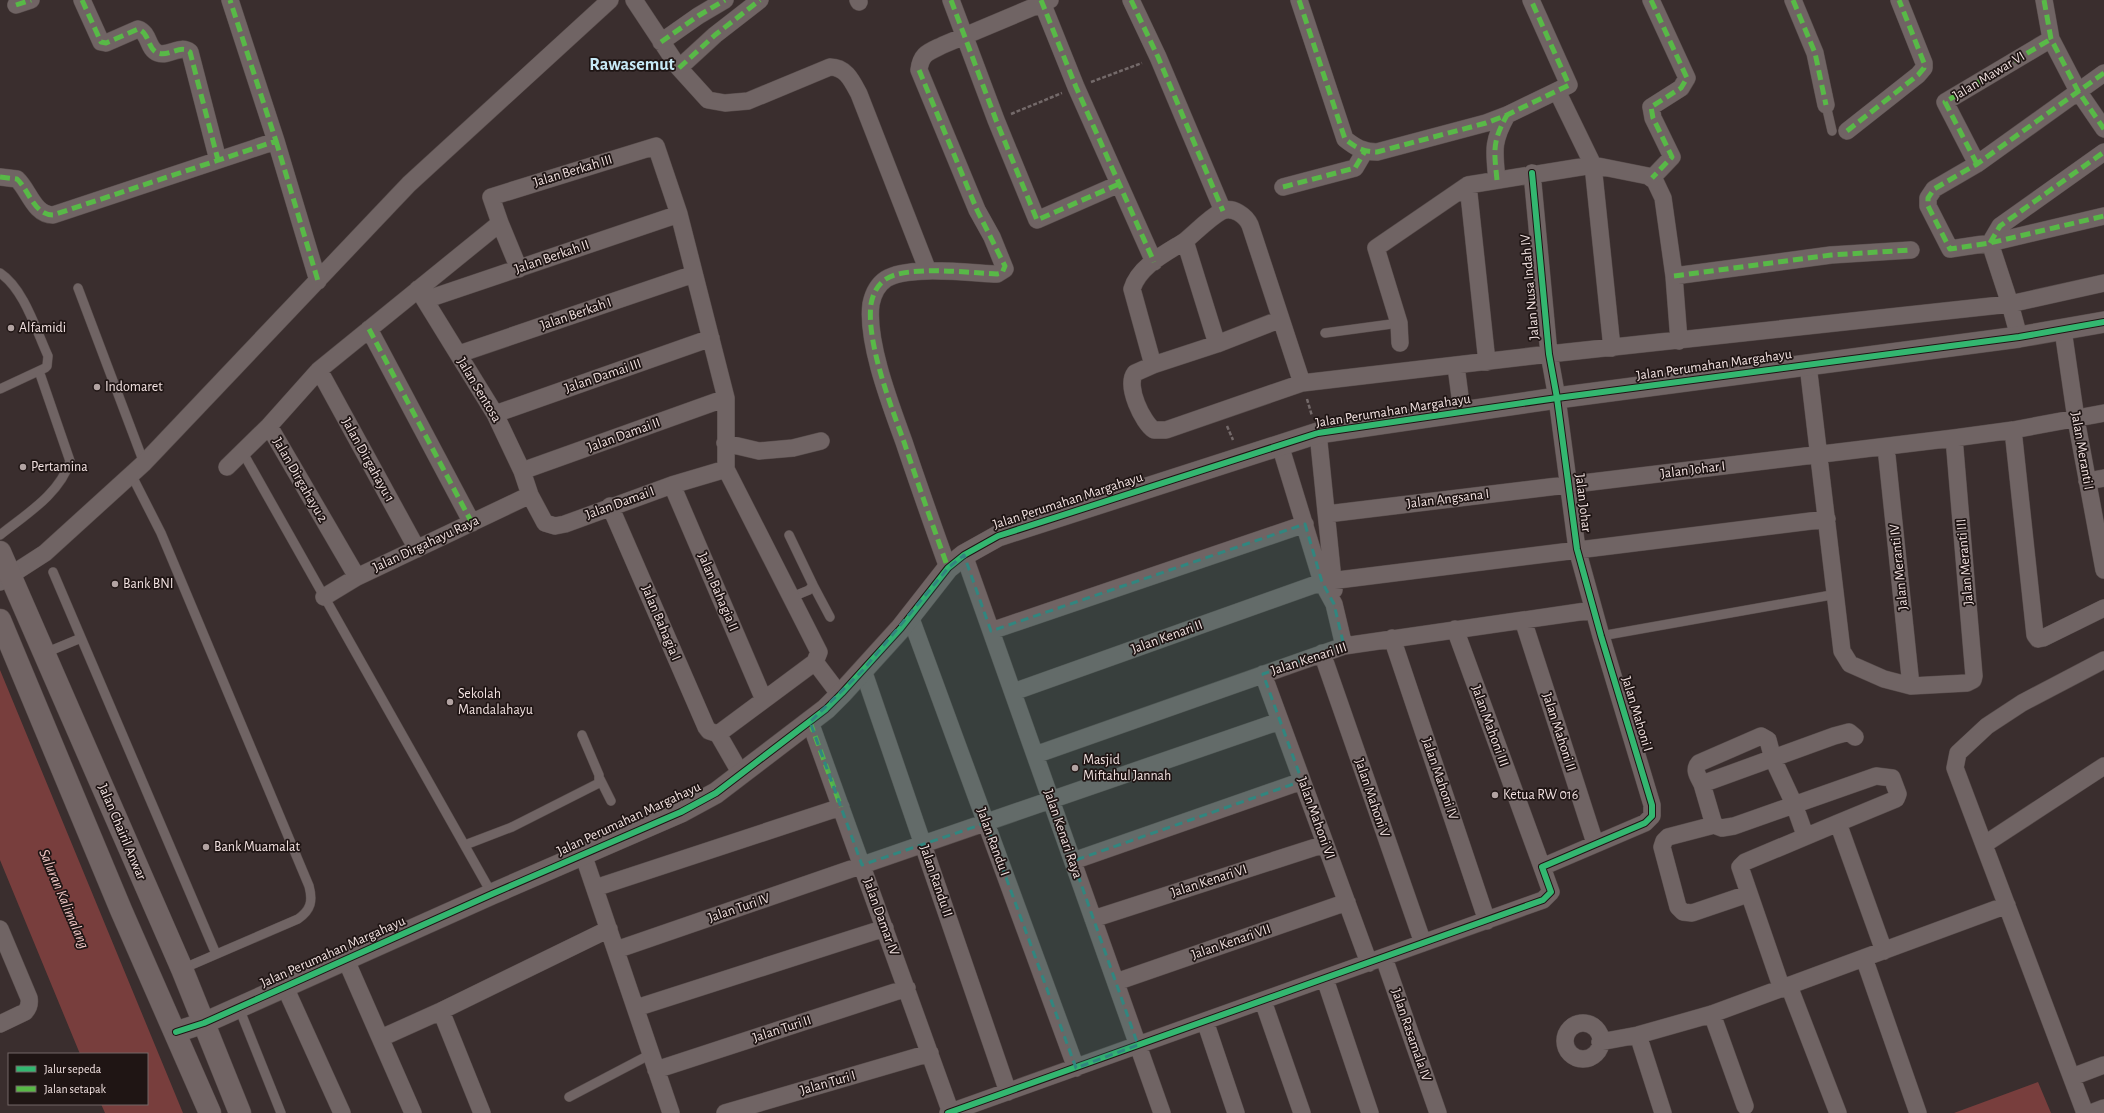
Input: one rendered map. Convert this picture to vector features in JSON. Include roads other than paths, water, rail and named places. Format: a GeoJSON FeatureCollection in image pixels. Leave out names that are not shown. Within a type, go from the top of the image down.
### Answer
{"type":"FeatureCollection","features":[{"type":"Feature","properties":{"kind":"main road","name":"Jalan Chairil Anwar"},"geometry":{"type":"LineString","coordinates":[[0,552],[5,580],[45,653],[182,969],[240,1113]]}},
{"type":"Feature","properties":{"kind":"main road"},"geometry":{"type":"LineString","coordinates":[[0,620],[121,910],[176,1032],[210,1113]]}},
{"type":"Feature","properties":{"kind":"street"},"geometry":{"type":"LineString","coordinates":[[82,0],[101,42],[106,43],[138,29],[144,32],[153,49],[157,52],[162,54],[184,49],[190,52],[218,160]]}},
{"type":"Feature","properties":{"kind":"street"},"geometry":{"type":"LineString","coordinates":[[230,0],[276,141],[318,281]]}},
{"type":"Feature","properties":{"kind":"street"},"geometry":{"type":"LineString","coordinates":[[5,580],[45,553],[144,463],[409,184],[610,0]]}},
{"type":"Feature","properties":{"kind":"street"},"geometry":{"type":"LineString","coordinates":[[634,0],[679,68],[708,100],[725,103],[737,103],[760,98],[830,67],[836,67],[844,71],[851,79],[859,94],[928,271]]}},
{"type":"Feature","properties":{"kind":"street"},"geometry":{"type":"LineString","coordinates":[[661,42],[698,16],[725,0]]}},
{"type":"Feature","properties":{"kind":"street"},"geometry":{"type":"LineString","coordinates":[[679,68],[715,35],[760,0]]}},
{"type":"Feature","properties":{"kind":"street"},"geometry":{"type":"LineString","coordinates":[[951,0],[996,120],[1037,220],[1119,184]]}},
{"type":"Feature","properties":{"kind":"street"},"geometry":{"type":"LineString","coordinates":[[1131,0],[1158,57],[1223,211]]}},
{"type":"Feature","properties":{"kind":"street"},"geometry":{"type":"LineString","coordinates":[[1299,0],[1344,139],[1365,151],[1377,152],[1507,116],[1565,91]]}},
{"type":"Feature","properties":{"kind":"street"},"geometry":{"type":"LineString","coordinates":[[1531,0],[1593,165],[1612,348]]}},
{"type":"Feature","properties":{"kind":"street"},"geometry":{"type":"LineString","coordinates":[[1651,0],[1688,78],[1681,88],[1651,107],[1653,118],[1672,157],[1652,178]]}},
{"type":"Feature","properties":{"kind":"street"},"geometry":{"type":"LineString","coordinates":[[1793,0],[1815,53],[1826,105]]}},
{"type":"Feature","properties":{"kind":"street"},"geometry":{"type":"LineString","coordinates":[[1839,131],[1918,75],[1924,68],[1924,63],[1899,0]]}},
{"type":"Feature","properties":{"kind":"street"},"geometry":{"type":"LineString","coordinates":[[2044,0],[2051,39],[2078,91],[2104,128]]}},
{"type":"Feature","properties":{"kind":"street"},"geometry":{"type":"LineString","coordinates":[[948,568],[894,415],[878,360],[873,336],[871,306],[876,291],[887,279],[902,274],[928,271],[997,274],[1005,269],[992,237],[977,210],[919,70],[920,60],[926,54],[965,35],[1044,1],[1076,87],[1154,262]]}},
{"type":"Feature","properties":{"kind":"street","name":"Jalan Mawar VI"},"geometry":{"type":"LineString","coordinates":[[1977,164],[1945,102],[2051,39]]}},
{"type":"Feature","properties":{"kind":"street"},"geometry":{"type":"LineString","coordinates":[[2104,73],[1977,164],[1934,189],[1928,198],[1928,206],[1950,249],[1990,243],[2104,216]]}},
{"type":"Feature","properties":{"kind":"street"},"geometry":{"type":"LineString","coordinates":[[1497,180],[1494,144],[1498,132],[1507,116]]}},
{"type":"Feature","properties":{"kind":"street"},"geometry":{"type":"LineString","coordinates":[[0,177],[17,179],[38,209],[45,214],[53,215],[276,141]]}},
{"type":"Feature","properties":{"kind":"street","name":"Jalan Berkah III"},"geometry":{"type":"LineString","coordinates":[[500,223],[491,197],[656,146],[679,214]]}},
{"type":"Feature","properties":{"kind":"street"},"geometry":{"type":"LineString","coordinates":[[1282,187],[1343,173],[1355,168],[1365,151]]}},
{"type":"Feature","properties":{"kind":"street"},"geometry":{"type":"LineString","coordinates":[[2019,337],[1990,243],[2000,226],[2104,152]]}},
{"type":"Feature","properties":{"kind":"street"},"geometry":{"type":"LineString","coordinates":[[1400,343],[1398,323],[1376,248],[1468,185],[1532,173],[1593,165],[1652,178],[1658,186],[1663,198],[1674,276],[1679,341]]}},
{"type":"Feature","properties":{"kind":"street","name":"Jalan Nusa Indah IV"},"geometry":{"type":"LineString","coordinates":[[1532,173],[1550,360],[1556,393]]}},
{"type":"Feature","properties":{"kind":"street"},"geometry":{"type":"LineString","coordinates":[[1468,185],[1487,362]]}},
{"type":"Feature","properties":{"kind":"street"},"geometry":{"type":"LineString","coordinates":[[1153,365],[1132,288],[1136,279],[1154,262],[1185,241],[1223,211],[1238,213],[1248,220],[1302,383]]}},
{"type":"Feature","properties":{"kind":"street"},"geometry":{"type":"LineString","coordinates":[[679,214],[726,398],[726,469],[819,649],[819,656],[815,662],[718,734]]}},
{"type":"Feature","properties":{"kind":"street","name":"Jalan Berkah II"},"geometry":{"type":"LineString","coordinates":[[422,294],[519,269],[679,214]]}},
{"type":"Feature","properties":{"kind":"street"},"geometry":{"type":"LineString","coordinates":[[500,223],[519,269]]}},
{"type":"Feature","properties":{"kind":"street","name":"Jalan Dirgahayu 2"},"geometry":{"type":"LineString","coordinates":[[357,577],[269,426],[319,370],[369,329],[422,294],[500,223]]}},
{"type":"Feature","properties":{"kind":"street"},"geometry":{"type":"LineString","coordinates":[[1185,241],[1217,344]]}},
{"type":"Feature","properties":{"kind":"street"},"geometry":{"type":"LineString","coordinates":[[1674,276],[1831,255],[1911,250]]}},
{"type":"Feature","properties":{"kind":"street","name":"Jalan Berkah I"},"geometry":{"type":"LineString","coordinates":[[459,354],[694,274]]}},
{"type":"Feature","properties":{"kind":"street"},"geometry":{"type":"LineString","coordinates":[[1281,319],[1217,344],[1153,365],[1135,373],[1131,382],[1143,419],[1150,428],[1160,431],[1302,383],[1457,370],[1487,362],[1550,360],[1612,348],[2010,304],[2104,283]]}},
{"type":"Feature","properties":{"kind":"street","name":"Jalan Sentosa"},"geometry":{"type":"LineString","coordinates":[[422,294],[495,414],[522,471],[530,495]]}},
{"type":"Feature","properties":{"kind":"street","name":"Jalan Perumahan Margahayu"},"geometry":{"type":"LineString","coordinates":[[176,1032],[204,1023],[492,894],[681,812],[716,793],[810,722],[840,695],[910,616],[948,568],[964,555],[998,536],[1318,433],[1462,412],[1556,393],[1808,365],[2019,337],[2104,322]]}},
{"type":"Feature","properties":{"kind":"street"},"geometry":{"type":"LineString","coordinates":[[369,329],[472,523]]}},
{"type":"Feature","properties":{"kind":"street","name":"Jalan Meranti I"},"geometry":{"type":"LineString","coordinates":[[2063,330],[2076,420],[2104,570]]}},
{"type":"Feature","properties":{"kind":"street","name":"Jalan Damai III"},"geometry":{"type":"LineString","coordinates":[[495,414],[711,338]]}},
{"type":"Feature","properties":{"kind":"street"},"geometry":{"type":"LineString","coordinates":[[1808,365],[1842,651],[1850,664],[1884,679],[1911,686]]}},
{"type":"Feature","properties":{"kind":"street","name":"Jalan Dirgahayu 1"},"geometry":{"type":"LineString","coordinates":[[319,370],[417,549]]}},
{"type":"Feature","properties":{"kind":"street"},"geometry":{"type":"LineString","coordinates":[[1457,370],[1462,412]]}},
{"type":"Feature","properties":{"kind":"street","name":"Jalan Johar"},"geometry":{"type":"LineString","coordinates":[[1556,393],[1577,549],[1593,610]]}},
{"type":"Feature","properties":{"kind":"street","name":"Jalan Damai II"},"geometry":{"type":"LineString","coordinates":[[522,471],[726,398]]}},
{"type":"Feature","properties":{"kind":"street","name":"Jalan Johar I"},"geometry":{"type":"LineString","coordinates":[[1569,484],[1954,438],[2076,420],[2104,413]]}},
{"type":"Feature","properties":{"kind":"street"},"geometry":{"type":"LineString","coordinates":[[227,468],[269,426]]}},
{"type":"Feature","properties":{"kind":"street"},"geometry":{"type":"LineString","coordinates":[[2013,430],[2036,635],[2038,639],[2043,638],[2104,608]]}},
{"type":"Feature","properties":{"kind":"street"},"geometry":{"type":"LineString","coordinates":[[1318,433],[1327,514],[1328,580]]}},
{"type":"Feature","properties":{"kind":"street","name":"Jalan Meranti III"},"geometry":{"type":"LineString","coordinates":[[1911,686],[1967,683],[1973,680],[1974,676],[1954,438]]}},
{"type":"Feature","properties":{"kind":"street"},"geometry":{"type":"LineString","coordinates":[[725,443],[759,450],[793,448],[821,441]]}},
{"type":"Feature","properties":{"kind":"street"},"geometry":{"type":"LineString","coordinates":[[1280,445],[1305,524],[1328,580],[1344,646]]}},
{"type":"Feature","properties":{"kind":"street","name":"Jalan Meranti IV"},"geometry":{"type":"LineString","coordinates":[[1886,447],[1911,686]]}},
{"type":"Feature","properties":{"kind":"street","name":"Jalan Damai I"},"geometry":{"type":"LineString","coordinates":[[530,495],[543,521],[550,525],[565,524],[610,506],[726,469]]}},
{"type":"Feature","properties":{"kind":"street"},"geometry":{"type":"LineString","coordinates":[[2087,481],[2104,478]]}},
{"type":"Feature","properties":{"kind":"street","name":"Jalan Angsana I"},"geometry":{"type":"LineString","coordinates":[[1327,514],[1569,484]]}},
{"type":"Feature","properties":{"kind":"street","name":"Jalan Bahagia II"},"geometry":{"type":"LineString","coordinates":[[672,485],[764,700]]}},
{"type":"Feature","properties":{"kind":"street","name":"Jalan Dirgahayu Raya"},"geometry":{"type":"LineString","coordinates":[[324,597],[357,577],[530,495]]}},
{"type":"Feature","properties":{"kind":"street","name":"Jalan Bahagia I"},"geometry":{"type":"LineString","coordinates":[[610,506],[706,727],[709,731],[718,734],[741,774]]}},
{"type":"Feature","properties":{"kind":"street","name":"Jalan Kenari II"},"geometry":{"type":"LineString","coordinates":[[1013,692],[1328,580],[1827,519]]}},
{"type":"Feature","properties":{"kind":"street"},"geometry":{"type":"LineString","coordinates":[[991,631],[1305,524]]}},
{"type":"Feature","properties":{"kind":"street","name":"Jalan Kenari Raya"},"geometry":{"type":"LineString","coordinates":[[964,555],[1162,1113]]}},
{"type":"Feature","properties":{"kind":"street","name":"Jalan Kenari III"},"geometry":{"type":"LineString","coordinates":[[1036,755],[1344,646],[1593,610]]}},
{"type":"Feature","properties":{"kind":"street","name":"Jalan Mahoni I"},"geometry":{"type":"LineString","coordinates":[[1593,610],[1652,805],[1652,816],[1645,823],[1595,843]]}},
{"type":"Feature","properties":{"kind":"street","name":"Jalan Randu I"},"geometry":{"type":"LineString","coordinates":[[910,616],[1076,1068]]}},
{"type":"Feature","properties":{"kind":"street","name":"Jalan Mahoni II"},"geometry":{"type":"LineString","coordinates":[[1524,620],[1595,843]]}},
{"type":"Feature","properties":{"kind":"street","name":"Jalan Mahoni III"},"geometry":{"type":"LineString","coordinates":[[1455,630],[1551,892],[1543,900],[1487,921]]}},
{"type":"Feature","properties":{"kind":"street","name":"Jalan Mahoni IV"},"geometry":{"type":"LineString","coordinates":[[1392,638],[1487,921]]}},
{"type":"Feature","properties":{"kind":"street","name":"Jalan Mahoni V"},"geometry":{"type":"LineString","coordinates":[[1322,653],[1423,943]]}},
{"type":"Feature","properties":{"kind":"street"},"geometry":{"type":"LineString","coordinates":[[2085,1113],[1985,844],[1955,768],[1958,753],[1986,726],[2022,703],[2104,660]]}},
{"type":"Feature","properties":{"kind":"street"},"geometry":{"type":"LineString","coordinates":[[815,662],[840,695]]}},
{"type":"Feature","properties":{"kind":"street","name":"Jalan Randu II"},"geometry":{"type":"LineString","coordinates":[[863,670],[1008,1092]]}},
{"type":"Feature","properties":{"kind":"street","name":"Jalan Mahoni VI"},"geometry":{"type":"LineString","coordinates":[[1263,674],[1347,902],[1376,960]]}},
{"type":"Feature","properties":{"kind":"street","name":"Jalan Turi IV"},"geometry":{"type":"LineString","coordinates":[[616,950],[1280,721]]}},
{"type":"Feature","properties":{"kind":"street","name":"Jalan Damar IV"},"geometry":{"type":"LineString","coordinates":[[810,722],[930,1053],[950,1113]]}},
{"type":"Feature","properties":{"kind":"street"},"geometry":{"type":"LineString","coordinates":[[1702,784],[1847,732],[1852,733],[1855,737]]}},
{"type":"Feature","properties":{"kind":"street"},"geometry":{"type":"LineString","coordinates":[[1714,825],[1702,784],[1696,772],[1696,766],[1699,763],[1761,736],[1768,740],[1773,759],[1794,804],[1805,835]]}},
{"type":"Feature","properties":{"kind":"street"},"geometry":{"type":"LineString","coordinates":[[1985,844],[2104,766]]}},
{"type":"Feature","properties":{"kind":"street"},"geometry":{"type":"LineString","coordinates":[[1748,894],[1692,913],[1683,912],[1678,907],[1662,847],[1664,841],[1668,837],[1714,825],[1722,828],[1734,826],[1876,776],[1892,778],[1898,794],[1896,799],[1805,835],[1741,865],[1739,869],[1838,1113]]}},
{"type":"Feature","properties":{"kind":"street"},"geometry":{"type":"LineString","coordinates":[[1073,861],[1302,781]]}},
{"type":"Feature","properties":{"kind":"street"},"geometry":{"type":"LineString","coordinates":[[595,888],[841,807]]}},
{"type":"Feature","properties":{"kind":"street"},"geometry":{"type":"LineString","coordinates":[[1838,822],[1884,951]]}},
{"type":"Feature","properties":{"kind":"street"},"geometry":{"type":"LineString","coordinates":[[1542,867],[1595,843]]}},
{"type":"Feature","properties":{"kind":"street","name":"Jalan Kenari VI"},"geometry":{"type":"LineString","coordinates":[[1093,919],[1325,844]]}},
{"type":"Feature","properties":{"kind":"street"},"geometry":{"type":"LineString","coordinates":[[583,854],[651,1054],[665,1110]]}},
{"type":"Feature","properties":{"kind":"street","name":"Jalan Kenari VII"},"geometry":{"type":"LineString","coordinates":[[1116,982],[1347,902]]}},
{"type":"Feature","properties":{"kind":"street"},"geometry":{"type":"LineString","coordinates":[[1600,1042],[1638,1036],[1712,1014],[2007,905]]}},
{"type":"Feature","properties":{"kind":"street"},"geometry":{"type":"LineString","coordinates":[[950,1113],[1487,921]]}},
{"type":"Feature","properties":{"kind":"street"},"geometry":{"type":"LineString","coordinates":[[636,1008],[885,928]]}},
{"type":"Feature","properties":{"kind":"street"},"geometry":{"type":"LineString","coordinates":[[0,929],[30,1003],[25,1012],[0,1024]]}},
{"type":"Feature","properties":{"kind":"street"},"geometry":{"type":"LineString","coordinates":[[381,1038],[441,1011],[609,929]]}},
{"type":"Feature","properties":{"kind":"street"},"geometry":{"type":"LineString","coordinates":[[1864,958],[1918,1113]]}},
{"type":"Feature","properties":{"kind":"street"},"geometry":{"type":"LineString","coordinates":[[346,960],[413,1113]]}},
{"type":"Feature","properties":{"kind":"street","name":"Jalan Rasamala IV"},"geometry":{"type":"LineString","coordinates":[[1376,960],[1438,1113]]}},
{"type":"Feature","properties":{"kind":"street"},"geometry":{"type":"LineString","coordinates":[[1325,979],[1370,1113]]}},
{"type":"Feature","properties":{"kind":"street"},"geometry":{"type":"LineString","coordinates":[[285,987],[342,1113]]}},
{"type":"Feature","properties":{"kind":"street","name":"Jalan Turi II"},"geometry":{"type":"LineString","coordinates":[[656,1070],[906,988]]}},
{"type":"Feature","properties":{"kind":"street"},"geometry":{"type":"LineString","coordinates":[[1263,1001],[1302,1113]]}},
{"type":"Feature","properties":{"kind":"street"},"geometry":{"type":"LineString","coordinates":[[441,1011],[482,1113]]}},
{"type":"Feature","properties":{"kind":"street"},"geometry":{"type":"LineString","coordinates":[[1712,1014],[1745,1106]]}},
{"type":"Feature","properties":{"kind":"street"},"geometry":{"type":"LineString","coordinates":[[1205,1021],[1236,1113]]}},
{"type":"Feature","properties":{"kind":"street"},"geometry":{"type":"LineString","coordinates":[[1638,1036],[1663,1113]]}},
{"type":"Feature","properties":{"kind":"street","name":"Jalan Turi I"},"geometry":{"type":"LineString","coordinates":[[725,1113],[930,1053]]}},
{"type":"Feature","properties":{"kind":"street"},"geometry":{"type":"LineString","coordinates":[[2072,1077],[2104,1065]]}},
{"type":"Feature","properties":{"kind":"street"},"geometry":{"type":"LineString","coordinates":[[2091,1113],[2104,1108]]}},
{"type":"Feature","properties":{"kind":"lane"},"geometry":{"type":"LineString","coordinates":[[1826,105],[1839,131]]}},
{"type":"Feature","properties":{"kind":"lane"},"geometry":{"type":"LineString","coordinates":[[0,273],[11,281],[19,294],[48,356],[47,366],[0,389]]}},
{"type":"Feature","properties":{"kind":"lane"},"geometry":{"type":"LineString","coordinates":[[78,288],[144,463]]}},
{"type":"Feature","properties":{"kind":"lane"},"geometry":{"type":"LineString","coordinates":[[1325,334],[1398,323]]}},
{"type":"Feature","properties":{"kind":"lane"},"geometry":{"type":"LineString","coordinates":[[0,535],[45,499],[66,473],[70,461],[39,371]]}},
{"type":"Feature","properties":{"kind":"lane"},"geometry":{"type":"LineString","coordinates":[[242,452],[466,845],[492,894]]}},
{"type":"Feature","properties":{"kind":"lane"},"geometry":{"type":"LineString","coordinates":[[131,474],[161,533],[309,886],[312,897],[306,914],[298,919],[182,969]]}},
{"type":"Feature","properties":{"kind":"lane"},"geometry":{"type":"LineString","coordinates":[[789,535],[830,617]]}},
{"type":"Feature","properties":{"kind":"lane"},"geometry":{"type":"LineString","coordinates":[[53,572],[216,954]]}},
{"type":"Feature","properties":{"kind":"lane"},"geometry":{"type":"LineString","coordinates":[[792,597],[809,590],[813,585]]}},
{"type":"Feature","properties":{"kind":"lane"},"geometry":{"type":"LineString","coordinates":[[1601,636],[1836,594]]}},
{"type":"Feature","properties":{"kind":"lane"},"geometry":{"type":"LineString","coordinates":[[45,653],[81,638]]}},
{"type":"Feature","properties":{"kind":"lane"},"geometry":{"type":"LineString","coordinates":[[582,735],[600,779],[611,801]]}},
{"type":"Feature","properties":{"kind":"lane"},"geometry":{"type":"LineString","coordinates":[[466,845],[512,827],[596,786],[600,779]]}},
{"type":"Feature","properties":{"kind":"lane"},"geometry":{"type":"LineString","coordinates":[[238,1008],[281,1113]]}},
{"type":"Feature","properties":{"kind":"lane"},"geometry":{"type":"LineString","coordinates":[[569,1097],[651,1054]]}},
{"type":"Feature","properties":{"kind":"water","name":"Saluran Kalimalang"},"geometry":{"type":"Polygon","coordinates":[[[0,670],[183,1113],[105,1113],[101,1105],[148,1105],[148,1053],[80,1053],[0,860],[0,670]]]}},
{"type":"Feature","properties":{"kind":"water"},"geometry":{"type":"Polygon","coordinates":[[[2038,1082],[2051,1113],[1954,1113],[2038,1082]]]}},
{"type":"Feature","properties":{"kind":"place","name":"Alfamidi"},"geometry":{"type":"Point","coordinates":[11,328]}},
{"type":"Feature","properties":{"kind":"place","name":"Indomaret"},"geometry":{"type":"Point","coordinates":[97,387]}},
{"type":"Feature","properties":{"kind":"place","name":"Pertamina"},"geometry":{"type":"Point","coordinates":[23,467]}},
{"type":"Feature","properties":{"kind":"place","name":"Bank BNI"},"geometry":{"type":"Point","coordinates":[115,584]}},
{"type":"Feature","properties":{"kind":"place","name":"Sekolah Mandalahayu"},"geometry":{"type":"Point","coordinates":[450,702]}},
{"type":"Feature","properties":{"kind":"place","name":"Masjid Miftahul Jannah"},"geometry":{"type":"Point","coordinates":[1075,768]}},
{"type":"Feature","properties":{"kind":"place","name":"Ketua RW 016"},"geometry":{"type":"Point","coordinates":[1495,795]}},
{"type":"Feature","properties":{"kind":"place","name":"Bank Muamalat"},"geometry":{"type":"Point","coordinates":[206,847]}},
{"type":"Feature","properties":{"kind":"district","name":"Rawasemut"},"geometry":{"type":"Point","coordinates":[632,65]}}]}
